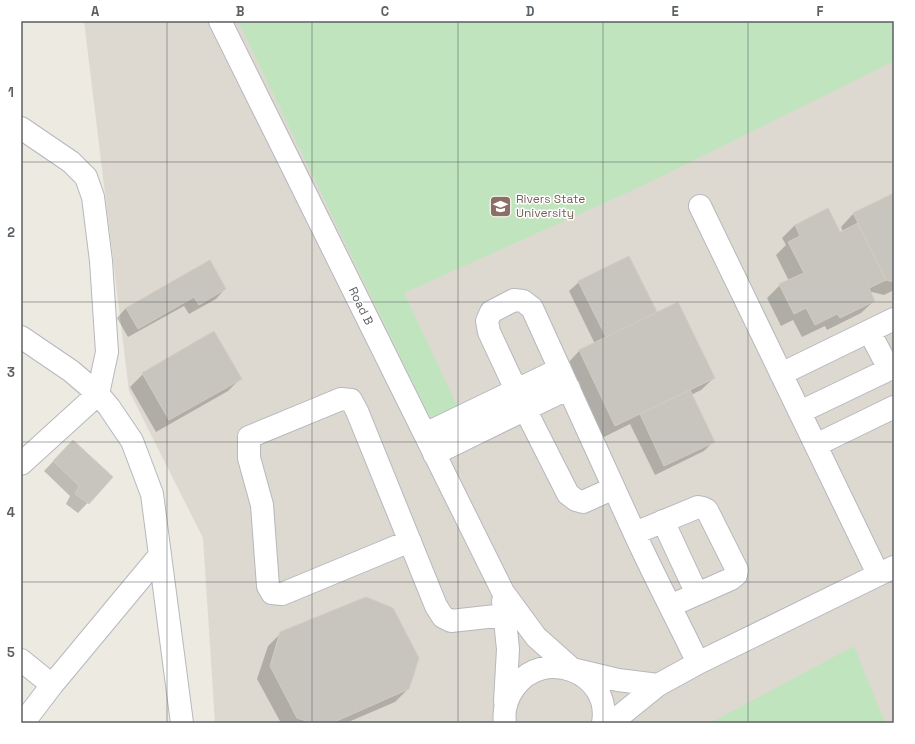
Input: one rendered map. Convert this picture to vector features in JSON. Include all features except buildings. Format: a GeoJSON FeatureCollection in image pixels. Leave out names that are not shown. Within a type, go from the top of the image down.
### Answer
{"type":"FeatureCollection","features":[{"type":"Feature","properties":{"kind":"street","name":"Road B"},"geometry":{"type":"LineString","coordinates":[[220,21],[503,592]]}},
{"type":"Feature","properties":{"kind":"street"},"geometry":{"type":"LineString","coordinates":[[21,128],[71,162],[86,177],[93,197],[101,261],[107,352],[98,394],[21,464]]}},
{"type":"Feature","properties":{"kind":"street"},"geometry":{"type":"LineString","coordinates":[[611,723],[658,685],[698,663],[886,570],[816,445],[700,206]]}},
{"type":"Feature","properties":{"kind":"street"},"geometry":{"type":"LineString","coordinates":[[614,488],[583,502],[576,500],[568,494],[525,409],[517,389],[489,332],[487,321],[491,312],[514,300],[523,301],[532,308],[635,533],[698,663]]}},
{"type":"Feature","properties":{"kind":"street"},"geometry":{"type":"LineString","coordinates":[[781,374],[894,319]]}},
{"type":"Feature","properties":{"kind":"street"},"geometry":{"type":"LineString","coordinates":[[800,412],[892,368],[869,331]]}},
{"type":"Feature","properties":{"kind":"street"},"geometry":{"type":"LineString","coordinates":[[21,337],[71,371],[98,394],[109,407],[132,441],[152,494],[182,723]]}},
{"type":"Feature","properties":{"kind":"street"},"geometry":{"type":"LineString","coordinates":[[424,434],[517,389],[564,379]]}},
{"type":"Feature","properties":{"kind":"street"},"geometry":{"type":"LineString","coordinates":[[434,454],[525,409],[564,379]]}},
{"type":"Feature","properties":{"kind":"street"},"geometry":{"type":"LineString","coordinates":[[410,541],[282,594],[272,593],[268,586],[262,505],[249,458],[249,437],[341,398],[351,400],[357,411],[410,541],[436,606],[443,617],[451,621],[505,615]]}},
{"type":"Feature","properties":{"kind":"street"},"geometry":{"type":"LineString","coordinates":[[816,445],[894,407]]}},
{"type":"Feature","properties":{"kind":"street"},"geometry":{"type":"LineString","coordinates":[[635,533],[698,507],[703,508],[707,510],[737,570],[736,575],[731,579],[670,606]]}},
{"type":"Feature","properties":{"kind":"street"},"geometry":{"type":"LineString","coordinates":[[663,521],[698,594]]}},
{"type":"Feature","properties":{"kind":"street"},"geometry":{"type":"LineString","coordinates":[[23,723],[52,685],[160,555]]}},
{"type":"Feature","properties":{"kind":"street"},"geometry":{"type":"LineString","coordinates":[[503,592],[508,649],[505,716]]}},
{"type":"Feature","properties":{"kind":"street"},"geometry":{"type":"LineString","coordinates":[[503,592],[536,637],[572,669],[585,677],[596,688],[602,701],[604,716],[603,723]]}},
{"type":"Feature","properties":{"kind":"street"},"geometry":{"type":"LineString","coordinates":[[21,660],[52,685]]}},
{"type":"Feature","properties":{"kind":"street"},"geometry":{"type":"LineString","coordinates":[[505,716],[509,694],[518,682],[529,673],[543,668],[558,666],[618,680],[658,685]]}},
{"type":"Feature","properties":{"kind":"shaded area","name":"Rivers State University"},"geometry":{"type":"Polygon","coordinates":[[[84,21],[894,21],[894,723],[215,723],[203,538],[129,391],[84,21]]]}},
{"type":"Feature","properties":{"kind":"green space"},"geometry":{"type":"Polygon","coordinates":[[[238,21],[894,21],[894,61],[646,184],[404,293],[458,407],[431,420],[238,21]]]}},
{"type":"Feature","properties":{"kind":"green space"},"geometry":{"type":"Polygon","coordinates":[[[854,646],[885,723],[710,723],[854,646]]]}},
{"type":"Feature","properties":{"kind":"place","name":"Rivers State University"},"geometry":{"type":"Point","coordinates":[500,206]}}]}
